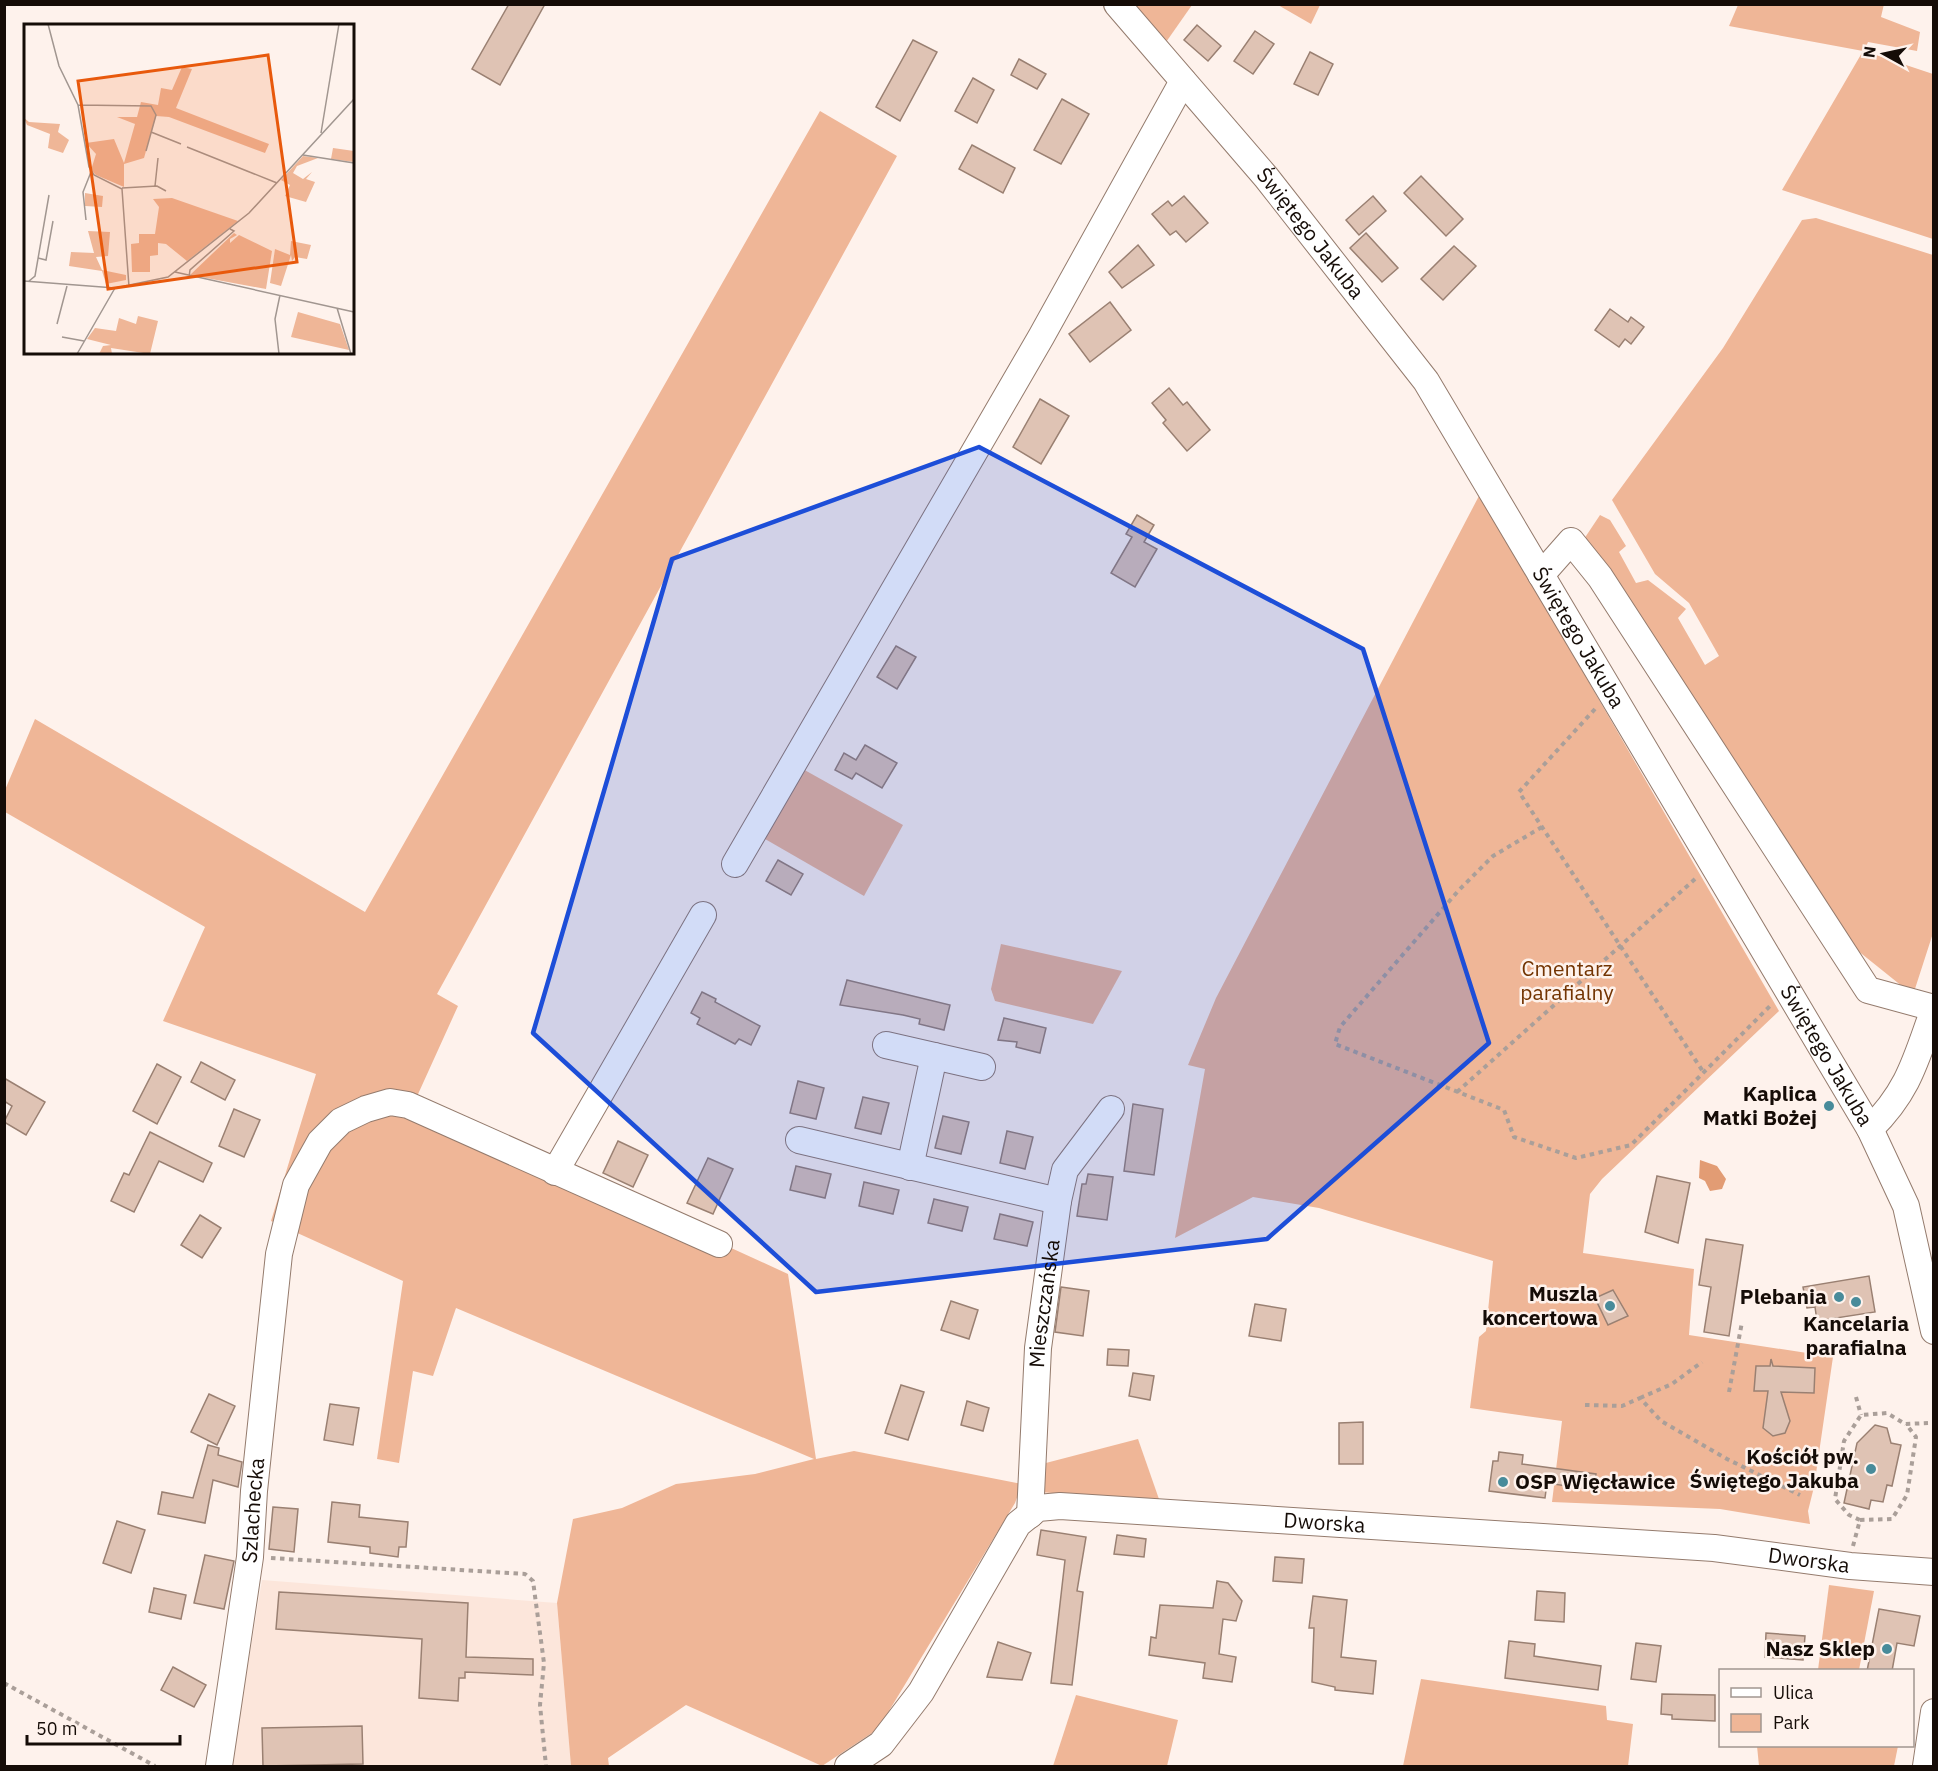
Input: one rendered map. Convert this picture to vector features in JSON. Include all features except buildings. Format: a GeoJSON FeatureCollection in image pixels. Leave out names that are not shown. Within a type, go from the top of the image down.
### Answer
{"type":"FeatureCollection","features":[{"type":"Feature","properties":{"kind":"street","name":"Świętego Jakuba"},"geometry":{"type":"LineString","coordinates":[[1117,4],[1266,177],[1426,381],[1870,1129],[1906,1206],[1934,1331]]}},
{"type":"Feature","properties":{"kind":"street"},"geometry":{"type":"LineString","coordinates":[[735,864],[1041,337],[1183,81]]}},
{"type":"Feature","properties":{"kind":"street"},"geometry":{"type":"LineString","coordinates":[[1541,575],[1571,541],[1600,577],[1868,990],[1934,1009],[1910,1076],[1899,1096],[1870,1129]]}},
{"type":"Feature","properties":{"kind":"street"},"geometry":{"type":"LineString","coordinates":[[555,1172],[703,915]]}},
{"type":"Feature","properties":{"kind":"street"},"geometry":{"type":"LineString","coordinates":[[886,1045],[982,1067]]}},
{"type":"Feature","properties":{"kind":"street"},"geometry":{"type":"LineString","coordinates":[[910,1167],[934,1056]]}},
{"type":"Feature","properties":{"kind":"street","name":"Szlachecka"},"geometry":{"type":"LineString","coordinates":[[219,1767],[250,1557],[254,1491],[279,1254],[296,1185],[310,1156],[341,1121],[366,1109],[390,1102],[408,1106],[719,1244]]}},
{"type":"Feature","properties":{"kind":"street","name":"Mieszczańska"},"geometry":{"type":"LineString","coordinates":[[1030,1515],[1038,1348],[1058,1201],[1065,1170],[1111,1109]]}},
{"type":"Feature","properties":{"kind":"street"},"geometry":{"type":"LineString","coordinates":[[799,1140],[1058,1201]]}},
{"type":"Feature","properties":{"kind":"street","name":"Dworska"},"geometry":{"type":"LineString","coordinates":[[848,1767],[881,1744],[921,1692],[1018,1524],[1038,1508],[1060,1506],[1714,1548],[1851,1566],[1934,1572]]}},
{"type":"Feature","properties":{"kind":"street"},"geometry":{"type":"LineString","coordinates":[[1926,1767],[1934,1712]]}},
{"type":"Feature","properties":{"kind":"path"},"geometry":{"type":"LineString","coordinates":[[1597,707],[1520,792],[1704,1073]]}},
{"type":"Feature","properties":{"kind":"path"},"geometry":{"type":"LineString","coordinates":[[1542,827],[1493,856],[1340,1027],[1335,1044],[1504,1110],[1514,1137],[1576,1158],[1631,1145],[1774,1002]]}},
{"type":"Feature","properties":{"kind":"path"},"geometry":{"type":"LineString","coordinates":[[1457,1092],[1700,874]]}},
{"type":"Feature","properties":{"kind":"path"},"geometry":{"type":"LineString","coordinates":[[1729,1392],[1742,1322]]}},
{"type":"Feature","properties":{"kind":"path"},"geometry":{"type":"LineString","coordinates":[[1585,1405],[1622,1406],[1672,1384],[1702,1362]]}},
{"type":"Feature","properties":{"kind":"path"},"geometry":{"type":"LineString","coordinates":[[1856,1397],[1861,1415],[1844,1441],[1835,1499],[1849,1515],[1860,1520],[1892,1519],[1907,1495],[1916,1437],[1905,1424],[1887,1413],[1861,1415]]}},
{"type":"Feature","properties":{"kind":"path"},"geometry":{"type":"LineString","coordinates":[[1640,1398],[1661,1421],[1727,1459],[1800,1495]]}},
{"type":"Feature","properties":{"kind":"path"},"geometry":{"type":"LineString","coordinates":[[1905,1424],[1928,1423]]}},
{"type":"Feature","properties":{"kind":"path"},"geometry":{"type":"LineString","coordinates":[[1854,1541],[1860,1520]]}},
{"type":"Feature","properties":{"kind":"path"},"geometry":{"type":"LineString","coordinates":[[250,1557],[525,1574],[533,1581],[544,1663],[540,1705],[546,1767]]}},
{"type":"Feature","properties":{"kind":"path"},"geometry":{"type":"LineString","coordinates":[[4,1683],[155,1767]]}},
{"type":"Feature","properties":{"kind":"highlighted area"},"geometry":{"type":"Polygon","coordinates":[[[979,447],[1363,649],[1489,1043],[1267,1239],[816,1292],[533,1033],[672,559],[979,447]]]}},
{"type":"Feature","properties":{"kind":"shaded area"},"geometry":{"type":"Polygon","coordinates":[[[1700,1160],[1717,1166],[1726,1179],[1722,1189],[1710,1191],[1705,1181],[1699,1178],[1700,1160]]]}},
{"type":"Feature","properties":{"kind":"shaded area"},"geometry":{"type":"Polygon","coordinates":[[[262,1580],[557,1603],[571,1766],[231,1766],[262,1580]]]}},
{"type":"Feature","properties":{"kind":"green space"},"geometry":{"type":"Polygon","coordinates":[[[1884,4],[1881,17],[1920,32],[1917,51],[1868,42],[1864,51],[1933,74],[1933,239],[1782,190],[1863,51],[1729,26],[1738,5],[1884,4]]]}},
{"type":"Feature","properties":{"kind":"green space"},"geometry":{"type":"Polygon","coordinates":[[[1130,5],[1192,5],[1164,45],[1130,5]]]}},
{"type":"Feature","properties":{"kind":"green space"},"geometry":{"type":"Polygon","coordinates":[[[1278,5],[1320,5],[1311,24],[1278,5]]]}},
{"type":"Feature","properties":{"kind":"green space"},"geometry":{"type":"Polygon","coordinates":[[[820,111],[897,156],[437,994],[458,1006],[414,1103],[788,1274],[816,1459],[854,1451],[1022,1484],[1015,1503],[878,1729],[822,1766],[686,1705],[608,1758],[609,1766],[571,1766],[557,1603],[573,1519],[622,1508],[676,1484],[755,1474],[814,1459],[456,1308],[433,1376],[413,1371],[399,1463],[377,1459],[403,1281],[271,1221],[316,1074],[163,1021],[205,927],[5,812],[5,790],[35,719],[365,912],[820,111]]]}},
{"type":"Feature","properties":{"kind":"green space"},"geometry":{"type":"Polygon","coordinates":[[[1816,218],[1933,255],[1934,930],[1913,995],[1842,938],[1584,539],[1600,515],[1610,520],[1626,546],[1619,552],[1636,583],[1648,580],[1686,609],[1678,618],[1705,665],[1719,656],[1689,603],[1655,574],[1612,500],[1723,348],[1802,220],[1816,218]]]}},
{"type":"Feature","properties":{"kind":"green space","name":"Cmentarz parafialny"},"geometry":{"type":"Polygon","coordinates":[[[1480,494],[1779,1011],[1602,1179],[1590,1194],[1583,1253],[1694,1269],[1689,1335],[1833,1357],[1814,1487],[1808,1511],[1810,1524],[1720,1509],[1552,1502],[1562,1421],[1470,1408],[1479,1337],[1486,1331],[1493,1261],[1319,1208],[1253,1197],[1175,1238],[1205,1069],[1188,1065],[1216,998],[1480,494]]]}},
{"type":"Feature","properties":{"kind":"green space"},"geometry":{"type":"Polygon","coordinates":[[[801,768],[903,825],[864,896],[760,836],[801,768]]]}},
{"type":"Feature","properties":{"kind":"green space"},"geometry":{"type":"Polygon","coordinates":[[[1001,944],[1122,971],[1093,1024],[995,1001],[991,989],[1001,944]]]}},
{"type":"Feature","properties":{"kind":"green space"},"geometry":{"type":"Polygon","coordinates":[[[1138,1439],[1160,1502],[1040,1492],[1042,1464],[1138,1439]]]}},
{"type":"Feature","properties":{"kind":"green space"},"geometry":{"type":"Polygon","coordinates":[[[1829,1585],[1874,1591],[1859,1669],[1818,1669],[1829,1585]]]}},
{"type":"Feature","properties":{"kind":"green space"},"geometry":{"type":"Polygon","coordinates":[[[1421,1679],[1606,1706],[1607,1720],[1633,1724],[1628,1766],[1403,1766],[1421,1679]]]}},
{"type":"Feature","properties":{"kind":"green space"},"geometry":{"type":"Polygon","coordinates":[[[1076,1695],[1178,1720],[1167,1766],[1053,1766],[1076,1695]]]}},
{"type":"Feature","properties":{"kind":"green space"},"geometry":{"type":"Polygon","coordinates":[[[1757,1747],[1898,1747],[1894,1766],[1759,1766],[1757,1747]]]}},
{"type":"Feature","properties":{"kind":"place","name":"Kaplica Matki Bożej"},"geometry":{"type":"Point","coordinates":[1829,1106]}},
{"type":"Feature","properties":{"kind":"place","name":"Plebania"},"geometry":{"type":"Point","coordinates":[1839,1297]}},
{"type":"Feature","properties":{"kind":"place","name":"Kancelaria parafialna"},"geometry":{"type":"Point","coordinates":[1856,1302]}},
{"type":"Feature","properties":{"kind":"place","name":"Muszla koncertowa"},"geometry":{"type":"Point","coordinates":[1610,1306]}},
{"type":"Feature","properties":{"kind":"place","name":"Kościół pw. Świętego Jakuba"},"geometry":{"type":"Point","coordinates":[1871,1469]}},
{"type":"Feature","properties":{"kind":"place","name":"OSP Więcławice"},"geometry":{"type":"Point","coordinates":[1503,1482]}},
{"type":"Feature","properties":{"kind":"place","name":"Nasz Sklep"},"geometry":{"type":"Point","coordinates":[1887,1649]}}]}
